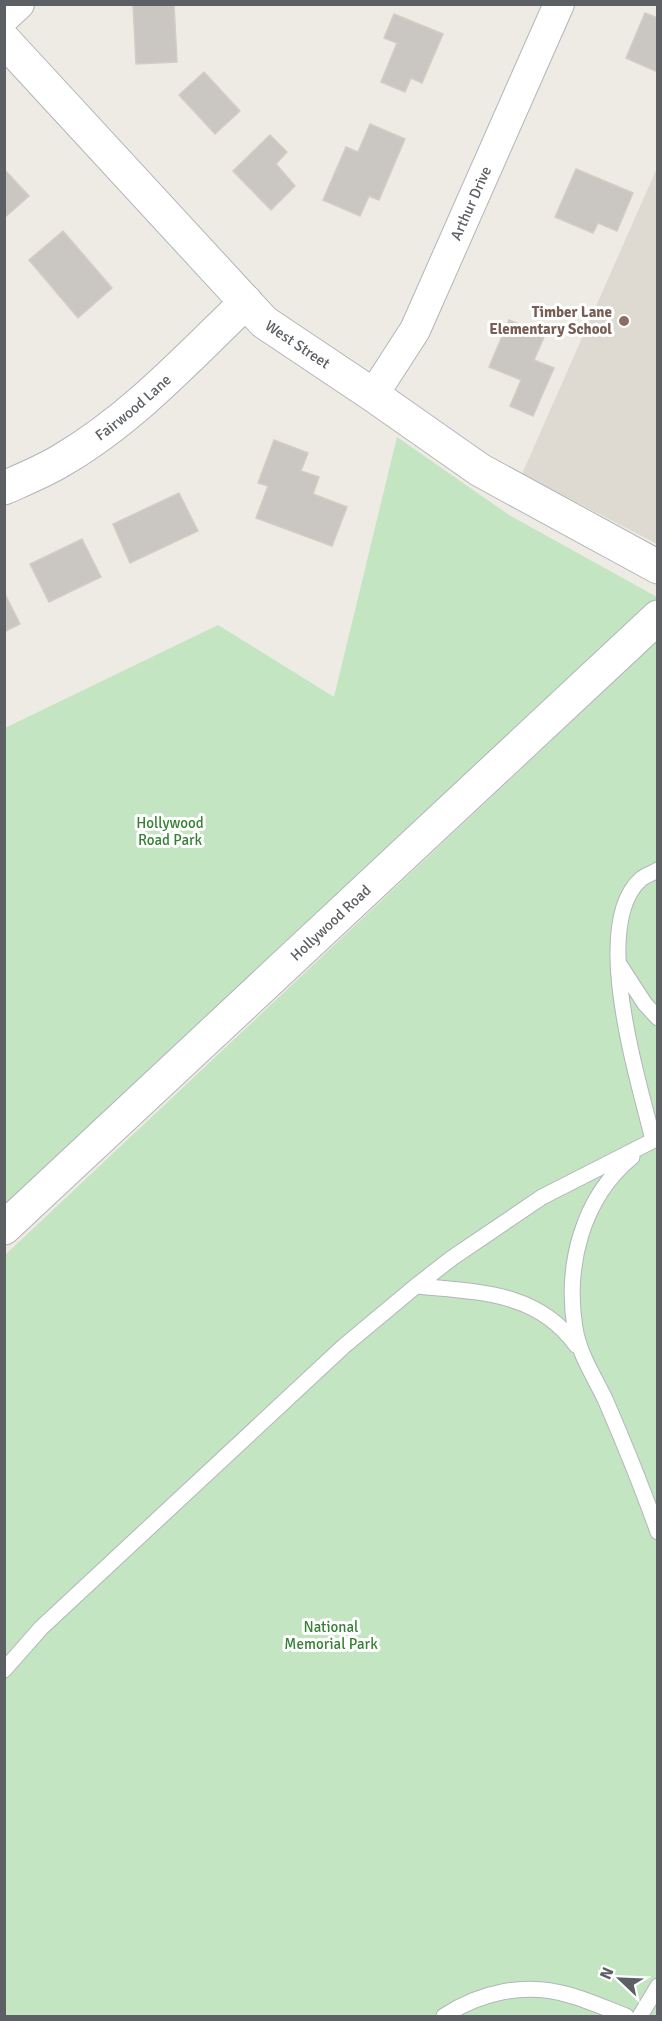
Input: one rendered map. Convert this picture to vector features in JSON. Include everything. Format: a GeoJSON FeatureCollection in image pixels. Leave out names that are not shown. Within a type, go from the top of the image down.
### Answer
{"type":"FeatureCollection","features":[{"type":"Feature","properties":{"kind":"street"},"geometry":{"type":"LineString","coordinates":[[4,18],[19,4]]}},
{"type":"Feature","properties":{"kind":"street","name":"Arthur Drive"},"geometry":{"type":"LineString","coordinates":[[373,395],[415,330],[559,4]]}},
{"type":"Feature","properties":{"kind":"street","name":"West Street"},"geometry":{"type":"LineString","coordinates":[[4,40],[264,322],[480,470],[657,567]]}},
{"type":"Feature","properties":{"kind":"street","name":"Fairwood Lane"},"geometry":{"type":"LineString","coordinates":[[4,488],[62,461],[107,430],[171,375],[246,302]]}},
{"type":"Feature","properties":{"kind":"street","name":"Hollywood Road"},"geometry":{"type":"LineString","coordinates":[[4,1228],[657,617]]}},
{"type":"Feature","properties":{"kind":"lane"},"geometry":{"type":"LineString","coordinates":[[655,1139],[623,1011],[618,962],[621,916],[630,895],[641,879],[657,870]]}},
{"type":"Feature","properties":{"kind":"lane"},"geometry":{"type":"LineString","coordinates":[[618,962],[645,1004],[657,1018]]}},
{"type":"Feature","properties":{"kind":"lane"},"geometry":{"type":"LineString","coordinates":[[4,1670],[41,1628],[344,1346],[416,1286],[452,1258],[542,1197],[655,1139]]}},
{"type":"Feature","properties":{"kind":"lane"},"geometry":{"type":"LineString","coordinates":[[582,1353],[575,1329],[571,1293],[574,1259],[583,1224],[599,1194],[623,1165],[655,1139]]}},
{"type":"Feature","properties":{"kind":"lane"},"geometry":{"type":"LineString","coordinates":[[416,1286],[509,1297],[542,1312],[566,1331],[582,1353],[600,1389],[637,1474],[657,1532]]}},
{"type":"Feature","properties":{"kind":"lane"},"geometry":{"type":"LineString","coordinates":[[640,2016],[657,1986]]}},
{"type":"Feature","properties":{"kind":"lane"},"geometry":{"type":"LineString","coordinates":[[444,2016],[462,2004],[494,1992],[524,1988],[569,1995],[626,2016]]}},
{"type":"Feature","properties":{"kind":"shaded area","name":"Timber Lane Elementary School"},"geometry":{"type":"Polygon","coordinates":[[[657,168],[657,544],[522,474],[657,168]]]}},
{"type":"Feature","properties":{"kind":"green space","name":"Hollywood Road Park"},"geometry":{"type":"Polygon","coordinates":[[[397,437],[509,515],[657,597],[657,606],[5,1210],[5,728],[218,625],[334,697],[397,437]]]}},
{"type":"Feature","properties":{"kind":"green space","name":"National Memorial Park"},"geometry":{"type":"Polygon","coordinates":[[[657,641],[657,2016],[5,2016],[4,1256],[657,641]]]}},
{"type":"Feature","properties":{"kind":"building"},"geometry":{"type":"Polygon","coordinates":[[[133,4],[174,4],[177,62],[136,64],[133,4]]]}},
{"type":"Feature","properties":{"kind":"building"},"geometry":{"type":"Polygon","coordinates":[[[645,13],[658,18],[658,72],[626,58],[645,13]]]}},
{"type":"Feature","properties":{"kind":"building"},"geometry":{"type":"Polygon","coordinates":[[[394,14],[443,34],[422,83],[411,78],[405,92],[381,82],[397,43],[384,38],[394,14]]]}},
{"type":"Feature","properties":{"kind":"building"},"geometry":{"type":"Polygon","coordinates":[[[204,72],[240,111],[215,134],[179,95],[204,72]]]}},
{"type":"Feature","properties":{"kind":"building"},"geometry":{"type":"Polygon","coordinates":[[[370,124],[405,139],[379,200],[369,196],[360,216],[323,200],[346,147],[358,152],[370,124]]]}},
{"type":"Feature","properties":{"kind":"building"},"geometry":{"type":"Polygon","coordinates":[[[270,135],[287,152],[276,164],[295,186],[271,210],[233,171],[270,135]]]}},
{"type":"Feature","properties":{"kind":"building"},"geometry":{"type":"Polygon","coordinates":[[[4,169],[29,196],[4,218],[4,169]]]}},
{"type":"Feature","properties":{"kind":"building"},"geometry":{"type":"Polygon","coordinates":[[[576,169],[633,193],[617,231],[598,223],[593,233],[555,217],[576,169]]]}},
{"type":"Feature","properties":{"kind":"building"},"geometry":{"type":"Polygon","coordinates":[[[63,231],[112,288],[78,318],[29,260],[63,231]]]}},
{"type":"Feature","properties":{"kind":"building"},"geometry":{"type":"Polygon","coordinates":[[[509,320],[545,335],[534,360],[554,368],[533,416],[510,406],[521,380],[489,367],[509,320]]]}},
{"type":"Feature","properties":{"kind":"building"},"geometry":{"type":"Polygon","coordinates":[[[274,440],[308,453],[301,471],[319,477],[313,494],[347,507],[332,546],[256,518],[268,486],[258,483],[274,440]]]}},
{"type":"Feature","properties":{"kind":"building"},"geometry":{"type":"Polygon","coordinates":[[[179,493],[198,531],[130,563],[113,524],[179,493]]]}},
{"type":"Feature","properties":{"kind":"building"},"geometry":{"type":"Polygon","coordinates":[[[82,539],[101,577],[49,602],[30,564],[82,539]]]}},
{"type":"Feature","properties":{"kind":"building"},"geometry":{"type":"Polygon","coordinates":[[[4,592],[20,624],[4,632],[4,592]]]}},
{"type":"Feature","properties":{"kind":"place","name":"Timber Lane Elementary School"},"geometry":{"type":"Point","coordinates":[624,321]}}]}
